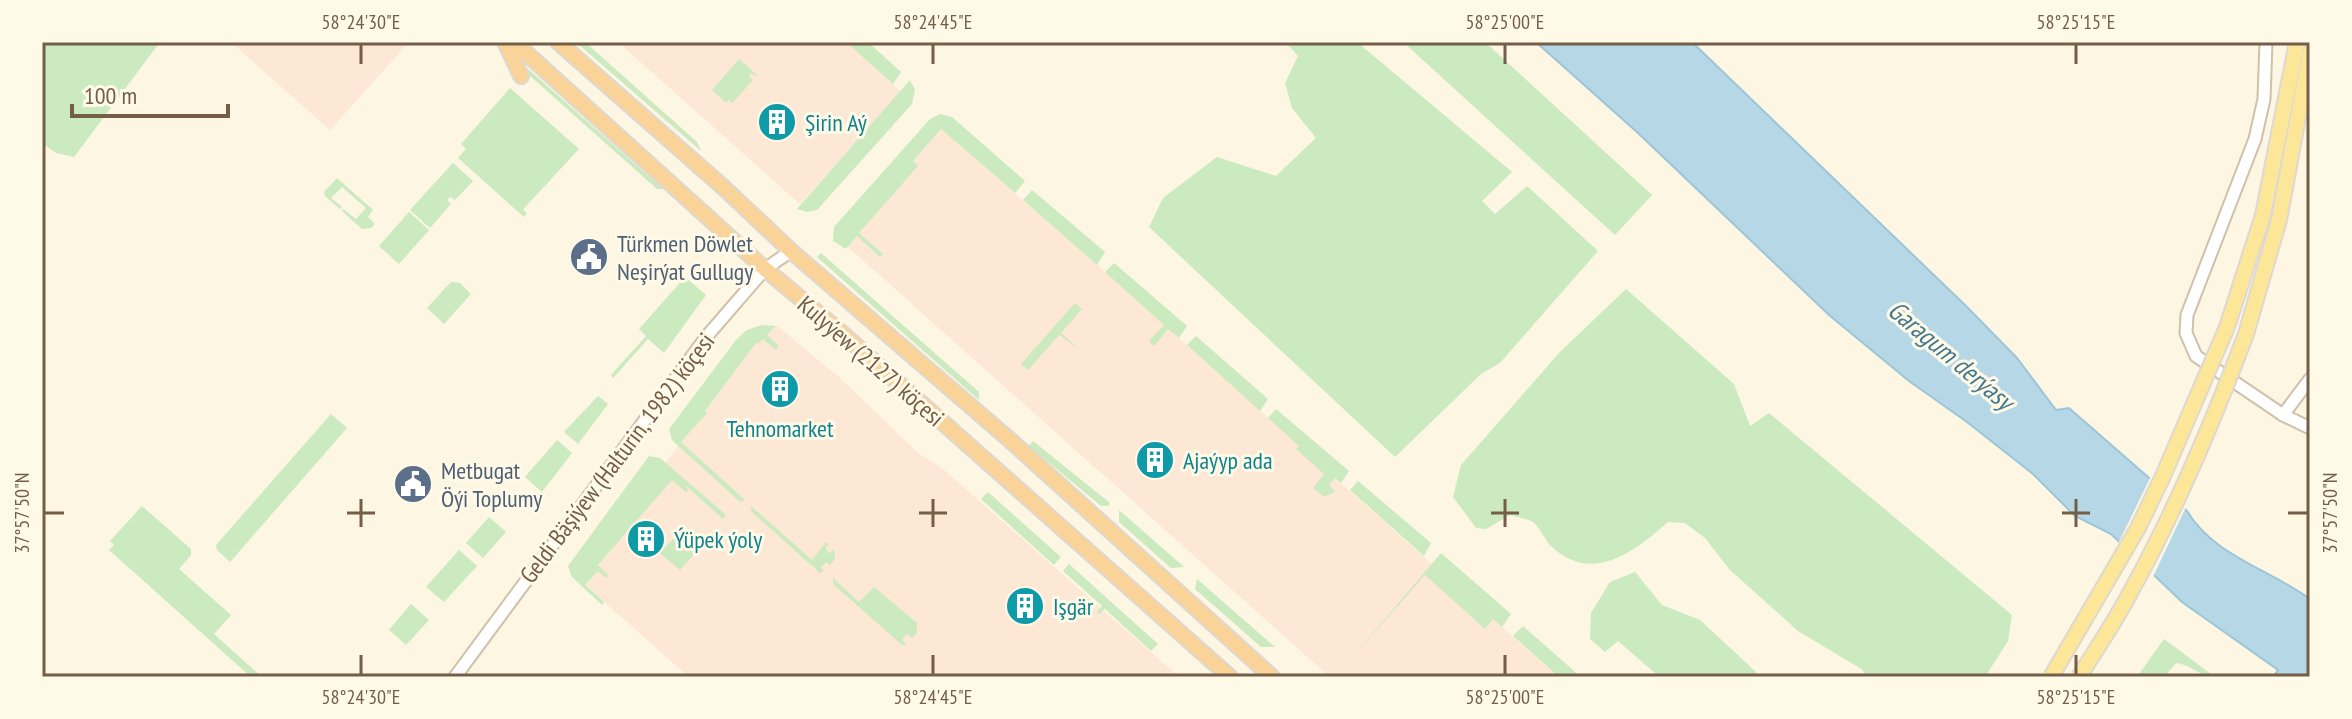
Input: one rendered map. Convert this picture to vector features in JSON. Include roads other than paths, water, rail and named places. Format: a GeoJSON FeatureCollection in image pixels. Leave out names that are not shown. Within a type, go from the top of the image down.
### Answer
{"type":"FeatureCollection","features":[{"type":"Feature","properties":{"kind":"highway"},"geometry":{"type":"LineString","coordinates":[[505,42],[521,76]]}},
{"type":"Feature","properties":{"kind":"highway","name":"Kulyýew (2127) köçesi"},"geometry":{"type":"LineString","coordinates":[[514,42],[765,269],[843,334],[1230,677]]}},
{"type":"Feature","properties":{"kind":"highway","name":"Kulyýew (2127) köçesi"},"geometry":{"type":"LineString","coordinates":[[558,42],[791,251],[1011,441],[1272,677]]}},
{"type":"Feature","properties":{"kind":"main road"},"geometry":{"type":"LineString","coordinates":[[2051,677],[2138,528],[2175,451],[2227,327],[2263,215],[2297,42]]}},
{"type":"Feature","properties":{"kind":"main road"},"geometry":{"type":"LineString","coordinates":[[2079,677],[2130,595],[2159,538],[2223,395],[2246,334],[2279,220],[2310,52]]}},
{"type":"Feature","properties":{"kind":"street"},"geometry":{"type":"LineString","coordinates":[[2266,42],[2264,99],[2255,139],[2187,315],[2186,333],[2196,356],[2283,415],[2310,428]]}},
{"type":"Feature","properties":{"kind":"street","name":"Geldi Bäşiýew (Halturin, 1982) köçesi"},"geometry":{"type":"LineString","coordinates":[[455,677],[707,336],[765,269],[791,251]]}},
{"type":"Feature","properties":{"kind":"street"},"geometry":{"type":"LineString","coordinates":[[2283,415],[2310,379]]}},
{"type":"Feature","properties":{"kind":"water","name":"Garagum derýasy"},"geometry":{"type":"Polygon","coordinates":[[[1536,42],[1692,42],[1966,306],[2017,358],[2056,410],[2069,408],[2187,511],[2212,540],[2310,599],[2310,677],[2273,677],[2278,670],[2182,602],[2111,534],[2075,516],[2033,474],[1909,381],[1829,315],[1638,133],[1536,42]]]}},
{"type":"Feature","properties":{"kind":"place","name":"Şirin Aý"},"geometry":{"type":"Point","coordinates":[777,122]}},
{"type":"Feature","properties":{"kind":"place","name":"Türkmen Döwlet Neşirýat Gullugy"},"geometry":{"type":"Point","coordinates":[589,257]}},
{"type":"Feature","properties":{"kind":"place","name":"Tehnomarket"},"geometry":{"type":"Point","coordinates":[780,389]}},
{"type":"Feature","properties":{"kind":"place","name":"Ajaýyp ada"},"geometry":{"type":"Point","coordinates":[1155,460]}},
{"type":"Feature","properties":{"kind":"place","name":"Metbugat Öýi Toplumy"},"geometry":{"type":"Point","coordinates":[413,484]}},
{"type":"Feature","properties":{"kind":"place","name":"Ýüpek ýoly"},"geometry":{"type":"Point","coordinates":[646,539]}},
{"type":"Feature","properties":{"kind":"place","name":"Işgär"},"geometry":{"type":"Point","coordinates":[1025,606]}}]}
